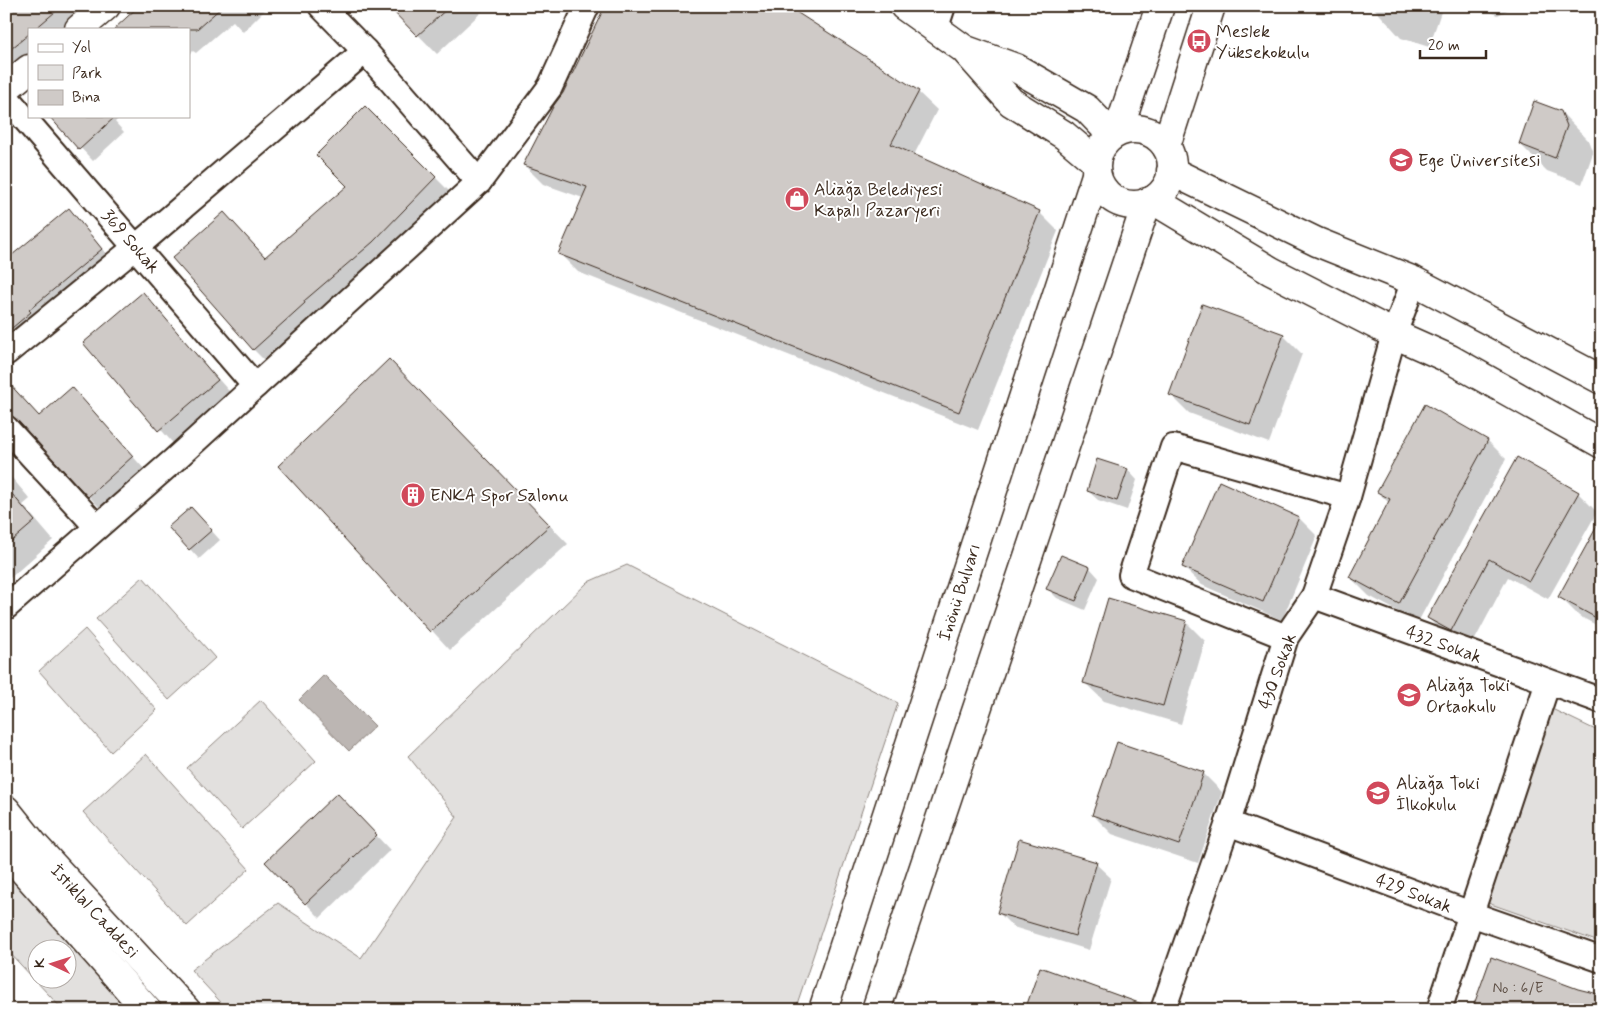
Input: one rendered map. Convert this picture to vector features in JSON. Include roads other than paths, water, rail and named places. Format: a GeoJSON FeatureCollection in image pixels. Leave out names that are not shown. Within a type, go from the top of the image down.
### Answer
{"type":"FeatureCollection","features":[{"type":"Feature","properties":{"kind":"street"},"geometry":{"type":"LineString","coordinates":[[79,28],[106,6]]}},
{"type":"Feature","properties":{"kind":"street"},"geometry":{"type":"LineString","coordinates":[[321,6],[365,51],[479,182]]}},
{"type":"Feature","properties":{"kind":"street"},"geometry":{"type":"LineString","coordinates":[[6,607],[96,526],[173,461],[479,182],[550,87],[586,6]]}},
{"type":"Feature","properties":{"kind":"street"},"geometry":{"type":"LineString","coordinates":[[904,6],[940,17],[964,49],[1011,102],[1064,135],[1096,168],[1106,194],[1116,200],[1136,205],[1150,201],[1271,271],[1394,334],[1450,359],[1602,444]]}},
{"type":"Feature","properties":{"kind":"street"},"geometry":{"type":"LineString","coordinates":[[1115,133],[1160,6]]}},
{"type":"Feature","properties":{"kind":"street"},"geometry":{"type":"LineString","coordinates":[[876,1010],[1150,201],[1168,182],[1169,159],[1211,6]]}},
{"type":"Feature","properties":{"kind":"street"},"geometry":{"type":"LineString","coordinates":[[964,49],[1016,68],[1087,109],[1115,133]]}},
{"type":"Feature","properties":{"kind":"street"},"geometry":{"type":"LineString","coordinates":[[6,353],[136,247],[365,51]]}},
{"type":"Feature","properties":{"kind":"street"},"geometry":{"type":"LineString","coordinates":[[6,88],[28,70]]}},
{"type":"Feature","properties":{"kind":"street","name":"369 Sokak"},"geometry":{"type":"LineString","coordinates":[[6,97],[255,386]]}},
{"type":"Feature","properties":{"kind":"street"},"geometry":{"type":"LineString","coordinates":[[1096,168],[1104,142],[1115,133],[1139,128],[1159,138],[1169,159],[1317,242],[1414,281],[1602,380]]}},
{"type":"Feature","properties":{"kind":"street","name":"İnönü Bulvarı"},"geometry":{"type":"LineString","coordinates":[[823,1010],[1096,168]]}},
{"type":"Feature","properties":{"kind":"street","name":"430 Sokak"},"geometry":{"type":"LineString","coordinates":[[1162,1010],[1228,823],[1286,637],[1314,596],[1348,497],[1394,334],[1414,281]]}},
{"type":"Feature","properties":{"kind":"street"},"geometry":{"type":"LineString","coordinates":[[6,428],[96,526]]}},
{"type":"Feature","properties":{"kind":"street"},"geometry":{"type":"LineString","coordinates":[[1286,637],[1131,575],[1173,447],[1348,497]]}},
{"type":"Feature","properties":{"kind":"street","name":"432 Sokak"},"geometry":{"type":"LineString","coordinates":[[1314,596],[1602,701]]}},
{"type":"Feature","properties":{"kind":"street"},"geometry":{"type":"LineString","coordinates":[[1440,1010],[1548,682]]}},
{"type":"Feature","properties":{"kind":"street","name":"İstiklal Caddesi"},"geometry":{"type":"LineString","coordinates":[[6,810],[34,845],[186,1010]]}},
{"type":"Feature","properties":{"kind":"street","name":"429 Sokak"},"geometry":{"type":"LineString","coordinates":[[1228,823],[1471,914],[1602,960]]}},
{"type":"Feature","properties":{"kind":"street","name":"İstiklal Caddesi"},"geometry":{"type":"LineString","coordinates":[[6,851],[147,1010]]}},
{"type":"Feature","properties":{"kind":"street"},"geometry":{"type":"LineString","coordinates":[[6,860],[38,887]]}},
{"type":"Feature","properties":{"kind":"place","name":"Meslek Yüksekokulu"},"geometry":{"type":"Point","coordinates":[1199,41]}},
{"type":"Feature","properties":{"kind":"place","name":"Ege Üniversitesi"},"geometry":{"type":"Point","coordinates":[1401,160]}},
{"type":"Feature","properties":{"kind":"place","name":"Aliağa Belediyesi Kapalı Pazaryeri"},"geometry":{"type":"Point","coordinates":[797,199]}},
{"type":"Feature","properties":{"kind":"place","name":"ENKA Spor Salonu"},"geometry":{"type":"Point","coordinates":[413,495]}},
{"type":"Feature","properties":{"kind":"place","name":"Aliağa Toki Ortaokulu"},"geometry":{"type":"Point","coordinates":[1409,695]}},
{"type":"Feature","properties":{"kind":"place","name":"Aliağa Toki İlkokulu"},"geometry":{"type":"Point","coordinates":[1378,793]}}]}
